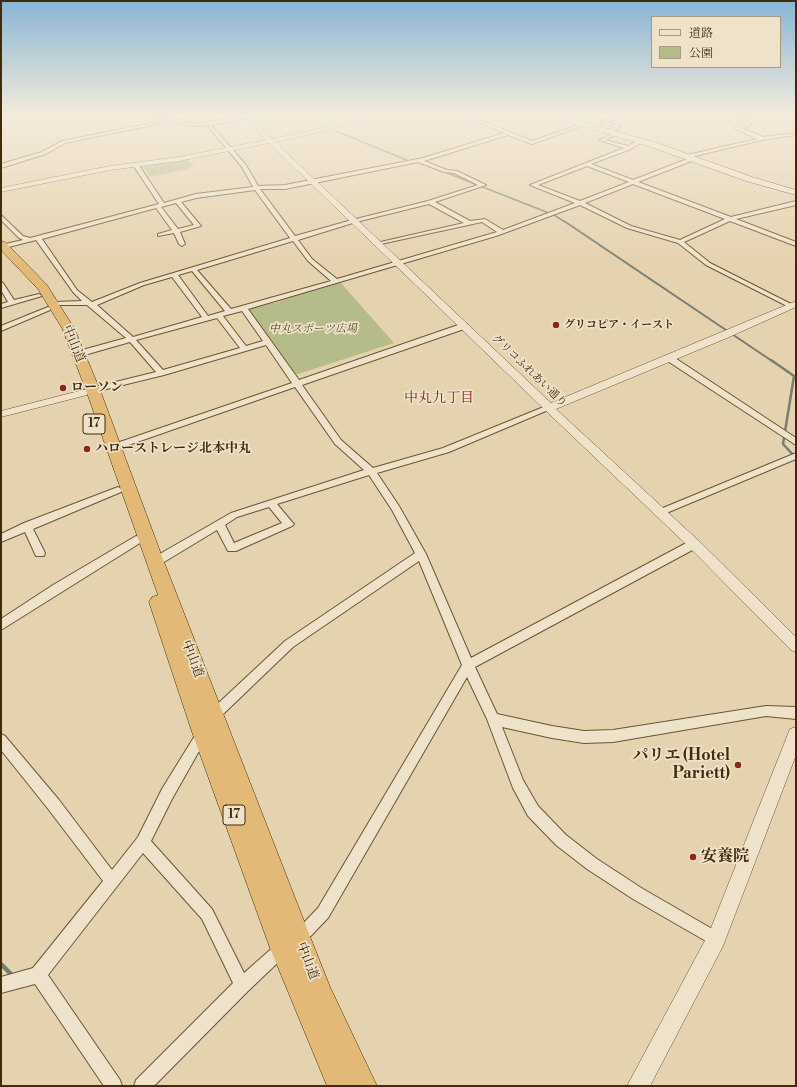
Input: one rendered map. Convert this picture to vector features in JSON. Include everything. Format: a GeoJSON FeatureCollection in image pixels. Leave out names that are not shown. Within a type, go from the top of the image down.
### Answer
{"type":"FeatureCollection","features":[{"type":"Feature","properties":{"kind":"highway","name":"中山道"},"geometry":{"type":"LineString","coordinates":[[1,248],[39,296],[51,307],[68,328],[78,354],[118,490],[136,540],[291,943],[342,1086]]}},
{"type":"Feature","properties":{"kind":"highway","name":"中山道"},"geometry":{"type":"LineString","coordinates":[[1,248],[42,287],[64,340],[114,448],[155,562],[208,724]]}},
{"type":"Feature","properties":{"kind":"highway","name":"中山道"},"geometry":{"type":"LineString","coordinates":[[291,943],[321,996],[363,1086]]}},
{"type":"Feature","properties":{"kind":"main road"},"geometry":{"type":"LineString","coordinates":[[711,166],[796,193]]}},
{"type":"Feature","properties":{"kind":"street"},"geometry":{"type":"LineString","coordinates":[[1,190],[131,166]]}},
{"type":"Feature","properties":{"kind":"street"},"geometry":{"type":"LineString","coordinates":[[136,166],[176,231],[182,244]]}},
{"type":"Feature","properties":{"kind":"street"},"geometry":{"type":"LineString","coordinates":[[244,166],[256,188],[310,260],[335,281]]}},
{"type":"Feature","properties":{"kind":"street","name":"グリコふれあい通り"},"geometry":{"type":"LineString","coordinates":[[298,166],[549,408],[661,512],[796,646]]}},
{"type":"Feature","properties":{"kind":"street"},"geometry":{"type":"LineString","coordinates":[[1,248],[177,201],[222,192],[286,186],[390,166]]}},
{"type":"Feature","properties":{"kind":"street"},"geometry":{"type":"LineString","coordinates":[[1,329],[51,307],[90,304],[142,284],[294,238],[430,202],[483,185],[455,172],[446,171],[433,166]]}},
{"type":"Feature","properties":{"kind":"street"},"geometry":{"type":"LineString","coordinates":[[582,166],[533,185],[580,204],[629,227],[680,242],[708,264],[794,305]]}},
{"type":"Feature","properties":{"kind":"street"},"geometry":{"type":"LineString","coordinates":[[591,166],[796,244]]}},
{"type":"Feature","properties":{"kind":"street"},"geometry":{"type":"LineString","coordinates":[[78,354],[207,319],[502,232],[580,204],[671,166]]}},
{"type":"Feature","properties":{"kind":"street"},"geometry":{"type":"LineString","coordinates":[[160,235],[198,226],[177,201]]}},
{"type":"Feature","properties":{"kind":"street"},"geometry":{"type":"LineString","coordinates":[[430,202],[469,223]]}},
{"type":"Feature","properties":{"kind":"street"},"geometry":{"type":"LineString","coordinates":[[680,242],[730,219],[796,203]]}},
{"type":"Feature","properties":{"kind":"street"},"geometry":{"type":"LineString","coordinates":[[1,217],[21,237],[29,240]]}},
{"type":"Feature","properties":{"kind":"street"},"geometry":{"type":"LineString","coordinates":[[378,244],[483,220],[502,232]]}},
{"type":"Feature","properties":{"kind":"street"},"geometry":{"type":"LineString","coordinates":[[38,238],[75,291],[102,312],[132,340],[161,373]]}},
{"type":"Feature","properties":{"kind":"street"},"geometry":{"type":"LineString","coordinates":[[193,269],[230,312]]}},
{"type":"Feature","properties":{"kind":"street"},"geometry":{"type":"LineString","coordinates":[[174,275],[207,319]]}},
{"type":"Feature","properties":{"kind":"street"},"geometry":{"type":"LineString","coordinates":[[1,284],[12,303]]}},
{"type":"Feature","properties":{"kind":"street"},"geometry":{"type":"LineString","coordinates":[[1,306],[39,296]]}},
{"type":"Feature","properties":{"kind":"street"},"geometry":{"type":"LineString","coordinates":[[155,562],[234,515],[372,471],[446,450],[794,305]]}},
{"type":"Feature","properties":{"kind":"street"},"geometry":{"type":"LineString","coordinates":[[244,308],[338,442],[372,471],[396,508],[421,554],[468,666],[493,719],[518,784],[533,811],[561,840],[592,864],[638,894],[716,939]]}},
{"type":"Feature","properties":{"kind":"street"},"geometry":{"type":"LineString","coordinates":[[219,315],[244,348]]}},
{"type":"Feature","properties":{"kind":"street"},"geometry":{"type":"LineString","coordinates":[[114,448],[296,383],[464,326]]}},
{"type":"Feature","properties":{"kind":"street"},"geometry":{"type":"LineString","coordinates":[[1,414],[161,373],[267,342]]}},
{"type":"Feature","properties":{"kind":"street"},"geometry":{"type":"LineString","coordinates":[[669,358],[796,442]]}},
{"type":"Feature","properties":{"kind":"street"},"geometry":{"type":"LineString","coordinates":[[661,512],[796,456]]}},
{"type":"Feature","properties":{"kind":"street"},"geometry":{"type":"LineString","coordinates":[[1,538],[27,526],[118,490]]}},
{"type":"Feature","properties":{"kind":"street"},"geometry":{"type":"LineString","coordinates":[[220,524],[232,548],[289,524],[271,503]]}},
{"type":"Feature","properties":{"kind":"street"},"geometry":{"type":"LineString","coordinates":[[27,526],[40,553]]}},
{"type":"Feature","properties":{"kind":"street"},"geometry":{"type":"LineString","coordinates":[[1,625],[57,588],[136,540]]}},
{"type":"Feature","properties":{"kind":"street"},"geometry":{"type":"LineString","coordinates":[[142,1086],[242,985],[323,913],[468,666],[694,544]]}},
{"type":"Feature","properties":{"kind":"street"},"geometry":{"type":"LineString","coordinates":[[1,985],[38,975],[112,882],[143,842],[167,794],[208,724],[290,644],[421,554]]}},
{"type":"Feature","properties":{"kind":"street"},"geometry":{"type":"LineString","coordinates":[[493,719],[552,732],[584,736],[613,736],[766,711],[796,713]]}},
{"type":"Feature","properties":{"kind":"street"},"geometry":{"type":"LineString","coordinates":[[638,1086],[716,939],[796,734]]}},
{"type":"Feature","properties":{"kind":"street"},"geometry":{"type":"LineString","coordinates":[[1,740],[54,805],[112,882]]}},
{"type":"Feature","properties":{"kind":"street"},"geometry":{"type":"LineString","coordinates":[[143,842],[207,914],[242,985]]}},
{"type":"Feature","properties":{"kind":"street"},"geometry":{"type":"LineString","coordinates":[[38,975],[114,1086]]}},
{"type":"Feature","properties":{"kind":"green space"},"geometry":{"type":"Polygon","coordinates":[[[193,166],[187,169],[150,177],[142,167],[193,166]]]}},
{"type":"Feature","properties":{"kind":"green space","name":"中丸スポーツ広場"},"geometry":{"type":"Polygon","coordinates":[[[340,282],[394,343],[295,375],[269,343],[248,308],[278,302],[302,292],[340,282]]]}},
{"type":"Feature","properties":{"kind":"waterway"},"geometry":{"type":"LineString","coordinates":[[428,166],[554,215],[565,222]]}},
{"type":"Feature","properties":{"kind":"waterway"},"geometry":{"type":"LineString","coordinates":[[564,221],[772,361]]}},
{"type":"Feature","properties":{"kind":"waterway"},"geometry":{"type":"LineString","coordinates":[[771,360],[794,376],[783,444],[796,458]]}},
{"type":"Feature","properties":{"kind":"waterway"},"geometry":{"type":"LineString","coordinates":[[1,964],[14,977]]}},
{"type":"Feature","properties":{"kind":"place","name":"グリコピア・イースト"},"geometry":{"type":"Point","coordinates":[556,325]}},
{"type":"Feature","properties":{"kind":"place","name":"ローソン"},"geometry":{"type":"Point","coordinates":[63,388]}},
{"type":"Feature","properties":{"kind":"place","name":"ハローストレージ北本中丸"},"geometry":{"type":"Point","coordinates":[87,449]}},
{"type":"Feature","properties":{"kind":"place","name":"パリエ (Hotel Pariett)"},"geometry":{"type":"Point","coordinates":[738,765]}},
{"type":"Feature","properties":{"kind":"place","name":"安養院"},"geometry":{"type":"Point","coordinates":[693,857]}},
{"type":"Feature","properties":{"kind":"district","name":"中丸九丁目"},"geometry":{"type":"Point","coordinates":[439,399]}}]}
